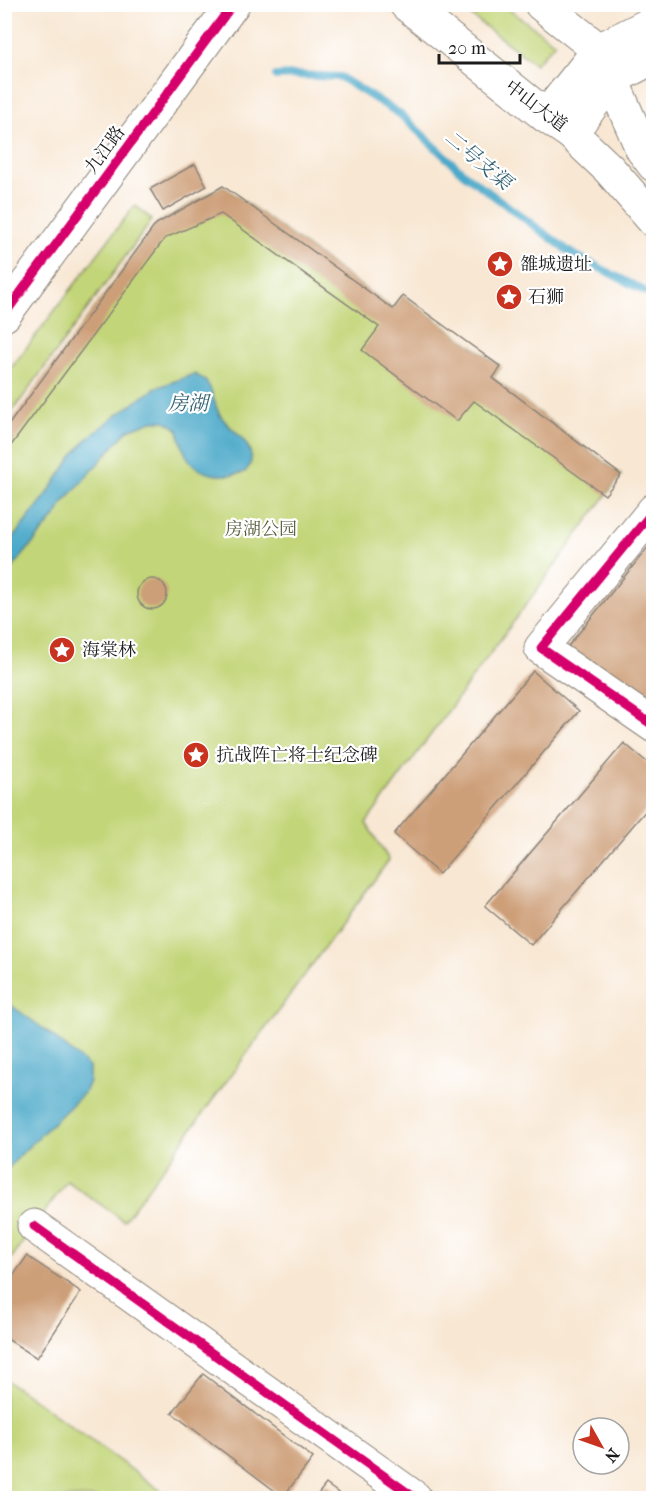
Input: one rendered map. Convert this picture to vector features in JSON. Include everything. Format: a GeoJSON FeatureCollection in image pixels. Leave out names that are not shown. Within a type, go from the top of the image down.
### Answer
{"type":"FeatureCollection","features":[{"type":"Feature","properties":{"kind":"street","name":"九江路"},"geometry":{"type":"LineString","coordinates":[[4,315],[233,4]]}},
{"type":"Feature","properties":{"kind":"street","name":"中山大道"},"geometry":{"type":"LineString","coordinates":[[406,4],[558,124],[609,169],[654,221]]}},
{"type":"Feature","properties":{"kind":"street"},"geometry":{"type":"LineString","coordinates":[[541,4],[606,65],[642,149],[654,165]]}},
{"type":"Feature","properties":{"kind":"street"},"geometry":{"type":"LineString","coordinates":[[558,124],[606,65],[654,22]]}},
{"type":"Feature","properties":{"kind":"street"},"geometry":{"type":"LineString","coordinates":[[606,65],[654,57]]}},
{"type":"Feature","properties":{"kind":"street"},"geometry":{"type":"LineString","coordinates":[[654,510],[542,648],[654,726]]}},
{"type":"Feature","properties":{"kind":"street"},"geometry":{"type":"LineString","coordinates":[[34,1226],[415,1498]]}},
{"type":"Feature","properties":{"kind":"green space"},"geometry":{"type":"Polygon","coordinates":[[[457,5],[503,5],[555,43],[535,64],[457,5]]]}},
{"type":"Feature","properties":{"kind":"green space","name":"房湖公园"},"geometry":{"type":"Polygon","coordinates":[[[223,186],[393,309],[403,296],[501,367],[493,378],[621,475],[366,823],[389,860],[124,1221],[67,1181],[5,1267],[5,431],[156,224],[223,186]]]}},
{"type":"Feature","properties":{"kind":"green space"},"geometry":{"type":"Polygon","coordinates":[[[135,205],[152,220],[5,422],[5,376],[135,205]]]}},
{"type":"Feature","properties":{"kind":"green space"},"geometry":{"type":"Polygon","coordinates":[[[4,1379],[25,1393],[171,1498],[5,1498],[4,1379]]]}},
{"type":"Feature","properties":{"kind":"water","name":"房湖"},"geometry":{"type":"Polygon","coordinates":[[[194,374],[206,382],[220,415],[247,444],[251,461],[245,472],[220,475],[197,468],[183,449],[177,428],[165,421],[152,421],[128,430],[63,503],[58,513],[5,577],[5,548],[86,440],[156,388],[194,374]]]}},
{"type":"Feature","properties":{"kind":"water"},"geometry":{"type":"Polygon","coordinates":[[[5,1001],[48,1032],[89,1067],[89,1081],[84,1093],[5,1172],[5,1001]]]}},
{"type":"Feature","properties":{"kind":"building"},"geometry":{"type":"Polygon","coordinates":[[[195,164],[207,186],[163,211],[150,189],[195,164]]]}},
{"type":"Feature","properties":{"kind":"building"},"geometry":{"type":"Polygon","coordinates":[[[223,186],[393,309],[403,296],[501,367],[493,378],[621,475],[605,495],[474,401],[457,421],[362,350],[379,327],[221,214],[165,238],[4,455],[4,431],[156,224],[223,186]]]}},
{"type":"Feature","properties":{"kind":"building"},"geometry":{"type":"Polygon","coordinates":[[[654,540],[654,719],[565,650],[654,540]]]}},
{"type":"Feature","properties":{"kind":"building"},"geometry":{"type":"Polygon","coordinates":[[[152,579],[163,583],[167,594],[163,605],[152,609],[141,605],[137,594],[141,583],[152,579]]]}},
{"type":"Feature","properties":{"kind":"building"},"geometry":{"type":"Polygon","coordinates":[[[533,671],[579,711],[439,874],[394,834],[533,671]]]}},
{"type":"Feature","properties":{"kind":"building"},"geometry":{"type":"Polygon","coordinates":[[[624,743],[654,768],[654,801],[531,945],[485,906],[624,743]]]}},
{"type":"Feature","properties":{"kind":"building"},"geometry":{"type":"Polygon","coordinates":[[[27,1256],[81,1292],[37,1358],[4,1337],[4,1289],[27,1256]]]}},
{"type":"Feature","properties":{"kind":"building"},"geometry":{"type":"Polygon","coordinates":[[[203,1374],[313,1458],[283,1497],[172,1413],[203,1374]]]}},
{"type":"Feature","properties":{"kind":"building"},"geometry":{"type":"Polygon","coordinates":[[[326,1484],[345,1498],[315,1498],[326,1484]]]}},
{"type":"Feature","properties":{"kind":"waterway","name":"二号支渠"},"geometry":{"type":"LineString","coordinates":[[276,76],[340,77],[400,114],[463,173],[571,253],[654,296]]}},
{"type":"Feature","properties":{"kind":"cycle path"},"geometry":{"type":"LineString","coordinates":[[4,315],[233,4]]}},
{"type":"Feature","properties":{"kind":"cycle path"},"geometry":{"type":"LineString","coordinates":[[654,510],[541,648],[654,726]]}},
{"type":"Feature","properties":{"kind":"cycle path"},"geometry":{"type":"LineString","coordinates":[[34,1226],[415,1498]]}},
{"type":"Feature","properties":{"kind":"place","name":"雒城遗址"},"geometry":{"type":"Point","coordinates":[500,264]}},
{"type":"Feature","properties":{"kind":"place","name":"石狮"},"geometry":{"type":"Point","coordinates":[509,297]}},
{"type":"Feature","properties":{"kind":"place","name":"海棠林"},"geometry":{"type":"Point","coordinates":[62,650]}},
{"type":"Feature","properties":{"kind":"place","name":"抗战阵亡将士纪念碑"},"geometry":{"type":"Point","coordinates":[196,755]}}]}
